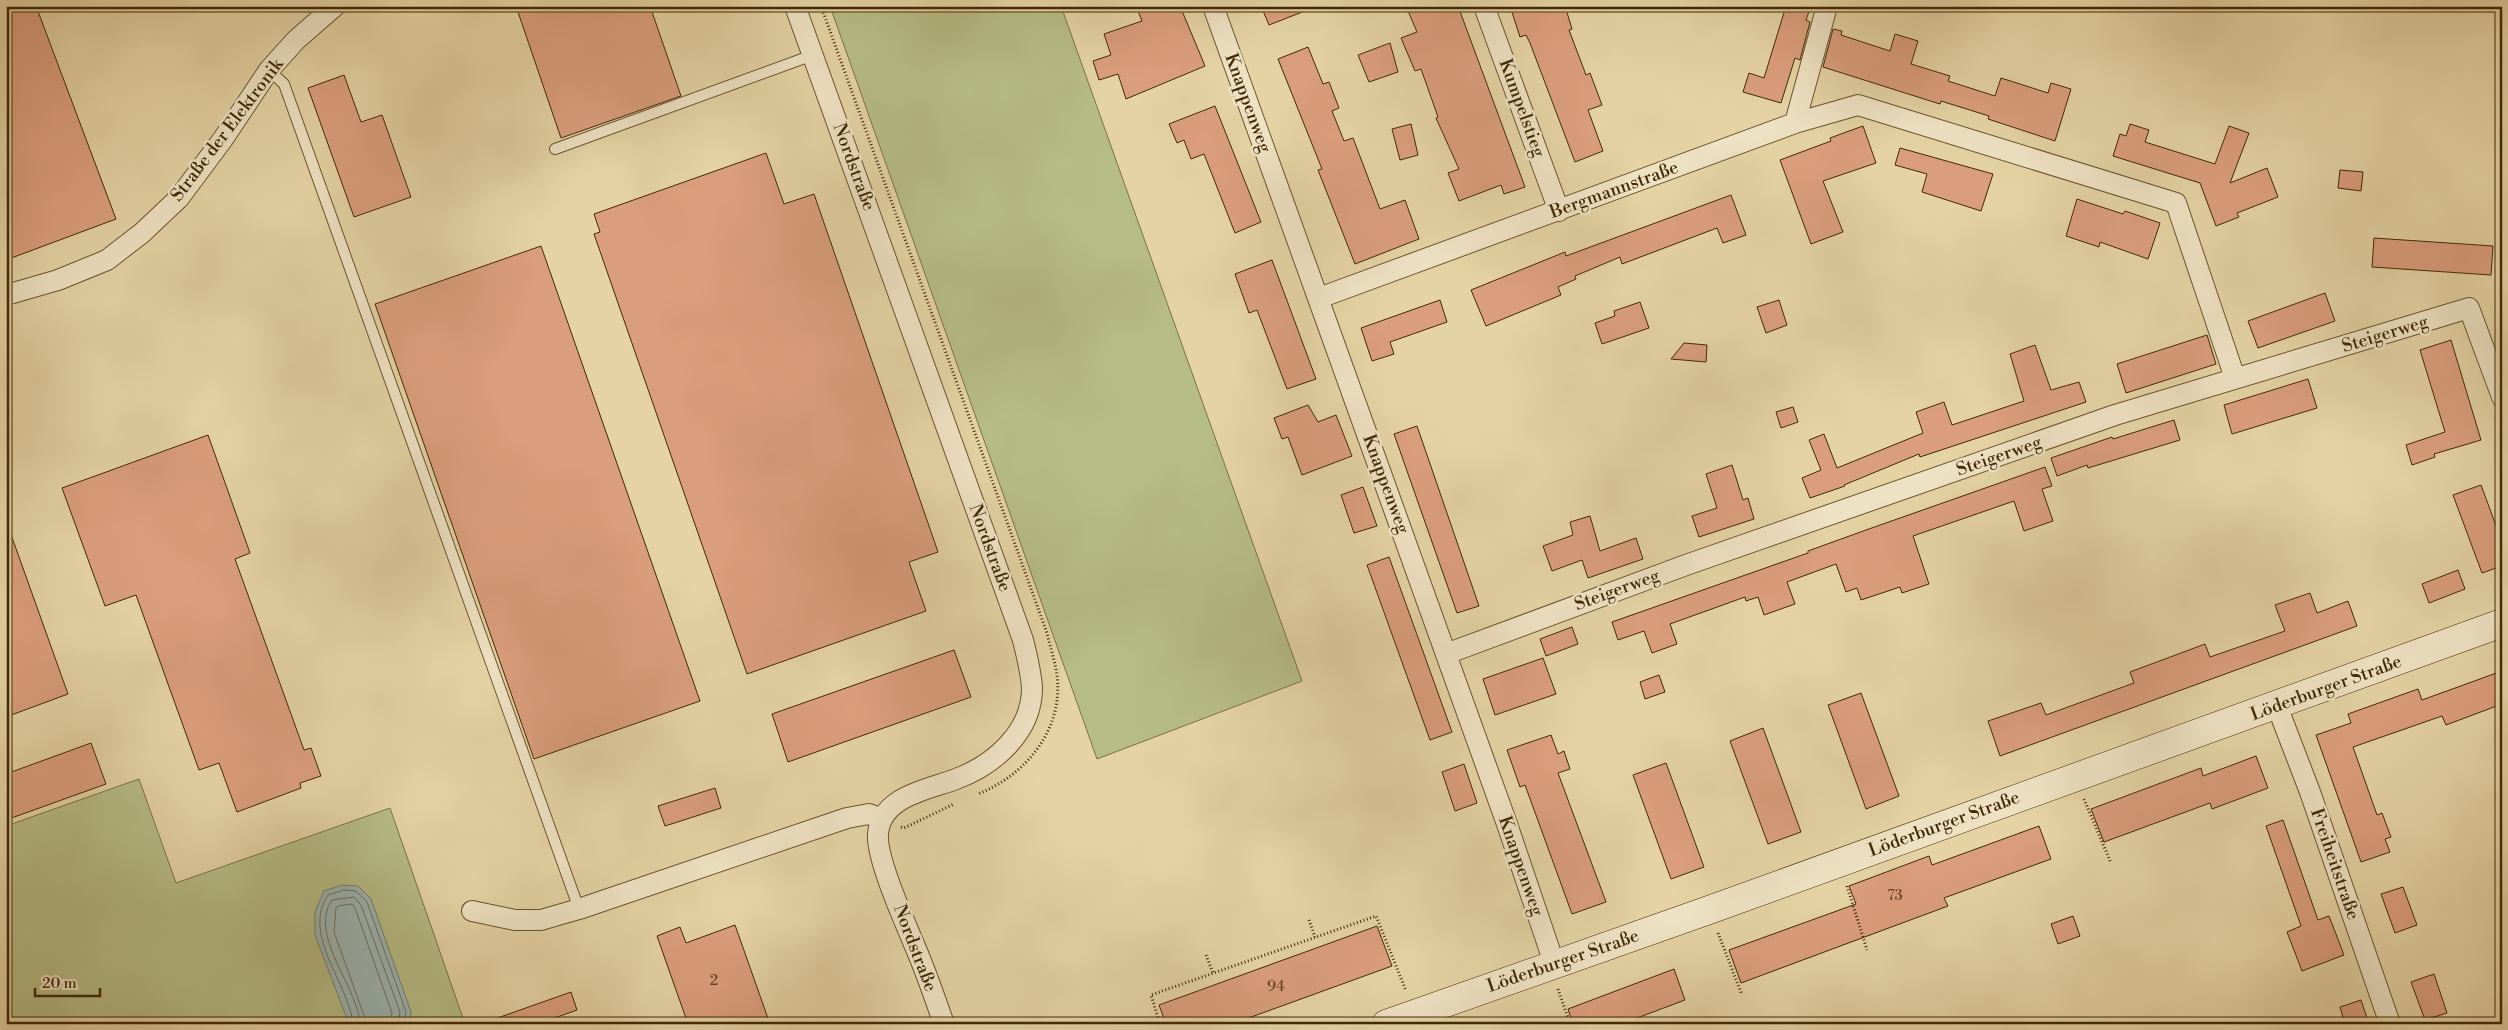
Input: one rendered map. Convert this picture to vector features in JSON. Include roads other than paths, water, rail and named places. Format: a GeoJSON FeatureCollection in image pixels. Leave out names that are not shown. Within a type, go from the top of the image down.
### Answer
{"type":"FeatureCollection","features":[{"type":"Feature","properties":{"kind":"street","name":"Straße der Elektronik"},"geometry":{"type":"LineString","coordinates":[[6,296],[58,280],[107,260],[142,233],[179,198],[223,139],[269,70],[296,40],[335,6]]}},
{"type":"Feature","properties":{"kind":"street","name":"Nordstraße"},"geometry":{"type":"LineString","coordinates":[[795,6],[1023,640],[1030,668],[1032,690],[1029,711],[1021,730],[1002,751],[981,767],[958,778],[908,796],[891,806],[882,819],[878,835],[884,864],[944,1024]]}},
{"type":"Feature","properties":{"kind":"street","name":"Knappenweg"},"geometry":{"type":"LineString","coordinates":[[1213,6],[1446,654],[1554,964]]}},
{"type":"Feature","properties":{"kind":"street","name":"Kumpelstieg"},"geometry":{"type":"LineString","coordinates":[[1484,6],[1559,210]]}},
{"type":"Feature","properties":{"kind":"street"},"geometry":{"type":"LineString","coordinates":[[1795,123],[1827,6]]}},
{"type":"Feature","properties":{"kind":"street","name":"Bergmannstraße"},"geometry":{"type":"LineString","coordinates":[[1319,298],[1795,123],[1858,105],[2176,203],[2235,378]]}},
{"type":"Feature","properties":{"kind":"street","name":"Steigerweg"},"geometry":{"type":"LineString","coordinates":[[1446,654],[1686,564],[2115,415],[2469,308],[2502,397]]}},
{"type":"Feature","properties":{"kind":"street","name":"Löderburger Straße"},"geometry":{"type":"LineString","coordinates":[[1386,1024],[2277,706],[2502,623]]}},
{"type":"Feature","properties":{"kind":"street","name":"Freiheitstraße"},"geometry":{"type":"LineString","coordinates":[[2277,706],[2310,792],[2390,1024]]}},
{"type":"Feature","properties":{"kind":"street"},"geometry":{"type":"LineString","coordinates":[[472,910],[515,920],[541,920],[579,909],[847,818],[869,814],[882,819]]}},
{"type":"Feature","properties":{"kind":"lane"},"geometry":{"type":"LineString","coordinates":[[555,149],[813,55]]}},
{"type":"Feature","properties":{"kind":"lane"},"geometry":{"type":"LineString","coordinates":[[269,70],[284,84],[579,909]]}},
{"type":"Feature","properties":{"kind":"water"},"geometry":{"type":"Polygon","coordinates":[[[343,885],[358,886],[371,899],[411,1012],[409,1024],[349,1024],[315,935],[315,912],[324,891],[343,885]]]}}]}
